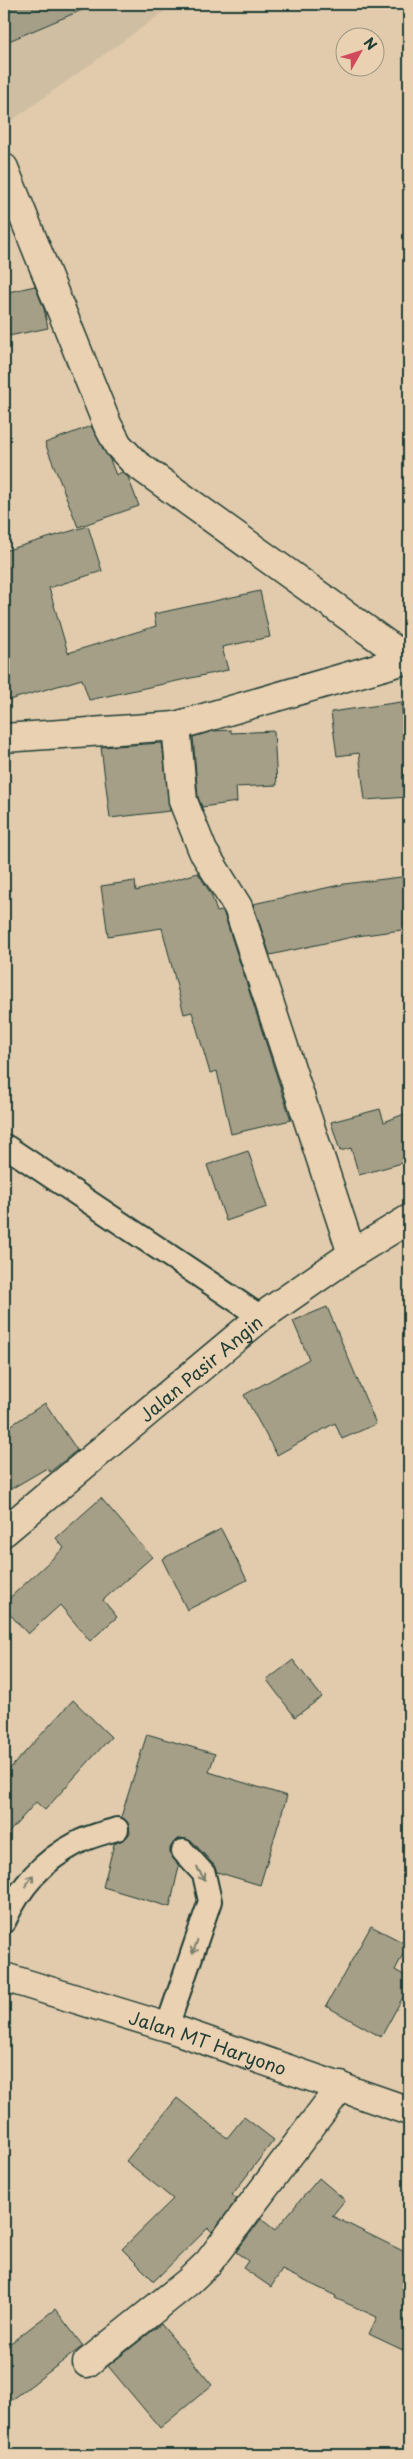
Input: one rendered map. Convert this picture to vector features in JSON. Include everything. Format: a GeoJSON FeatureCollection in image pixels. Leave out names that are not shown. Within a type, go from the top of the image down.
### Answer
{"type":"FeatureCollection","features":[{"type":"Feature","properties":{"kind":"street"},"geometry":{"type":"LineString","coordinates":[[4,168],[107,424],[118,445],[135,463],[409,659]]}},
{"type":"Feature","properties":{"kind":"street"},"geometry":{"type":"LineString","coordinates":[[4,738],[176,726],[409,659]]}},
{"type":"Feature","properties":{"kind":"street"},"geometry":{"type":"LineString","coordinates":[[176,726],[183,800],[203,851],[238,907],[352,1254]]}},
{"type":"Feature","properties":{"kind":"street","name":"Jalan Pasir Angin"},"geometry":{"type":"LineString","coordinates":[[4,1532],[261,1317],[352,1254],[409,1219]]}},
{"type":"Feature","properties":{"kind":"street","name":"Jalan MT Haryono"},"geometry":{"type":"LineString","coordinates":[[4,1976],[167,2027],[409,2111]]}},
{"type":"Feature","properties":{"kind":"street"},"geometry":{"type":"LineString","coordinates":[[87,2363],[188,2282],[208,2263],[341,2086]]}},
{"type":"Feature","properties":{"kind":"lane"},"geometry":{"type":"LineString","coordinates":[[7,1147],[261,1317]]}},
{"type":"Feature","properties":{"kind":"lane"},"geometry":{"type":"LineString","coordinates":[[4,1922],[12,1906],[38,1868],[77,1842],[118,1829]]}},
{"type":"Feature","properties":{"kind":"lane"},"geometry":{"type":"LineString","coordinates":[[167,2027],[210,1901],[204,1874],[182,1851]]}},
{"type":"Feature","properties":{"kind":"shaded area"},"geometry":{"type":"Polygon","coordinates":[[[4,4],[175,4],[4,126],[4,4]]]}},
{"type":"Feature","properties":{"kind":"building"},"geometry":{"type":"Polygon","coordinates":[[[4,4],[96,4],[4,43],[4,4]]]}},
{"type":"Feature","properties":{"kind":"building"},"geometry":{"type":"Polygon","coordinates":[[[35,286],[44,309],[48,328],[4,337],[4,293],[35,286]]]}},
{"type":"Feature","properties":{"kind":"building"},"geometry":{"type":"Polygon","coordinates":[[[91,426],[116,475],[122,472],[128,477],[139,506],[78,527],[45,443],[91,426]]]}},
{"type":"Feature","properties":{"kind":"building"},"geometry":{"type":"Polygon","coordinates":[[[88,526],[102,571],[49,588],[68,653],[156,626],[154,614],[260,591],[270,637],[222,647],[228,670],[89,700],[82,679],[9,700],[4,682],[4,551],[88,526]]]}},
{"type":"Feature","properties":{"kind":"building"},"geometry":{"type":"Polygon","coordinates":[[[401,702],[409,764],[409,797],[365,800],[359,753],[337,756],[331,712],[401,702]]]}},
{"type":"Feature","properties":{"kind":"building"},"geometry":{"type":"Polygon","coordinates":[[[231,730],[231,733],[274,731],[277,785],[236,787],[237,802],[202,807],[198,797],[193,737],[213,731],[231,730]]]}},
{"type":"Feature","properties":{"kind":"building"},"geometry":{"type":"Polygon","coordinates":[[[162,743],[170,811],[110,818],[101,747],[162,743]]]}},
{"type":"Feature","properties":{"kind":"building"},"geometry":{"type":"Polygon","coordinates":[[[198,873],[211,894],[217,912],[222,911],[224,914],[291,1120],[231,1134],[217,1071],[210,1073],[192,1012],[184,1014],[162,928],[108,936],[101,886],[135,881],[136,891],[198,873]]]}},
{"type":"Feature","properties":{"kind":"building"},"geometry":{"type":"Polygon","coordinates":[[[409,876],[409,929],[357,936],[270,955],[253,904],[344,884],[409,876]]]}},
{"type":"Feature","properties":{"kind":"building"},"geometry":{"type":"Polygon","coordinates":[[[380,1109],[384,1122],[409,1112],[409,1161],[359,1175],[351,1148],[340,1151],[331,1122],[380,1109]]]}},
{"type":"Feature","properties":{"kind":"building"},"geometry":{"type":"Polygon","coordinates":[[[248,1151],[267,1207],[226,1221],[207,1165],[248,1151]]]}},
{"type":"Feature","properties":{"kind":"building"},"geometry":{"type":"Polygon","coordinates":[[[327,1307],[376,1424],[342,1439],[335,1423],[277,1455],[244,1395],[309,1359],[293,1321],[327,1307]]]}},
{"type":"Feature","properties":{"kind":"building"},"geometry":{"type":"Polygon","coordinates":[[[45,1403],[77,1450],[50,1472],[47,1468],[4,1493],[4,1430],[45,1403]]]}},
{"type":"Feature","properties":{"kind":"building"},"geometry":{"type":"Polygon","coordinates":[[[101,1498],[152,1557],[103,1600],[117,1617],[90,1641],[60,1605],[28,1634],[4,1608],[4,1603],[64,1548],[56,1538],[101,1498]]]}},
{"type":"Feature","properties":{"kind":"building"},"geometry":{"type":"Polygon","coordinates":[[[221,1529],[247,1580],[187,1610],[162,1559],[221,1529]]]}},
{"type":"Feature","properties":{"kind":"building"},"geometry":{"type":"Polygon","coordinates":[[[293,1660],[322,1697],[295,1717],[267,1680],[293,1660]]]}},
{"type":"Feature","properties":{"kind":"building"},"geometry":{"type":"Polygon","coordinates":[[[73,1700],[111,1737],[45,1810],[36,1802],[4,1838],[4,1775],[73,1700]]]}},
{"type":"Feature","properties":{"kind":"building"},"geometry":{"type":"Polygon","coordinates":[[[147,1734],[215,1754],[209,1772],[287,1796],[260,1885],[217,1872],[214,1865],[193,1842],[181,1838],[175,1841],[170,1848],[170,1854],[179,1866],[170,1907],[103,1887],[114,1844],[126,1838],[130,1833],[129,1825],[121,1817],[147,1734]]]}},
{"type":"Feature","properties":{"kind":"building"},"geometry":{"type":"Polygon","coordinates":[[[371,1926],[408,1945],[395,1970],[409,1978],[409,1986],[381,2037],[326,2006],[371,1926]]]}},
{"type":"Feature","properties":{"kind":"building"},"geometry":{"type":"Polygon","coordinates":[[[177,2098],[227,2138],[244,2117],[274,2140],[232,2195],[237,2199],[212,2232],[208,2228],[154,2281],[122,2249],[173,2199],[126,2161],[177,2098]]]}},
{"type":"Feature","properties":{"kind":"building"},"geometry":{"type":"Polygon","coordinates":[[[319,2178],[345,2200],[332,2216],[409,2254],[409,2353],[369,2334],[377,2317],[335,2298],[336,2296],[282,2270],[271,2287],[243,2268],[248,2261],[236,2252],[261,2219],[275,2230],[319,2178]]]}},
{"type":"Feature","properties":{"kind":"building"},"geometry":{"type":"Polygon","coordinates":[[[55,2309],[83,2346],[4,2406],[4,2348],[55,2309]]]}},
{"type":"Feature","properties":{"kind":"building"},"geometry":{"type":"Polygon","coordinates":[[[161,2324],[212,2385],[160,2428],[108,2366],[161,2324]]]}}]}
